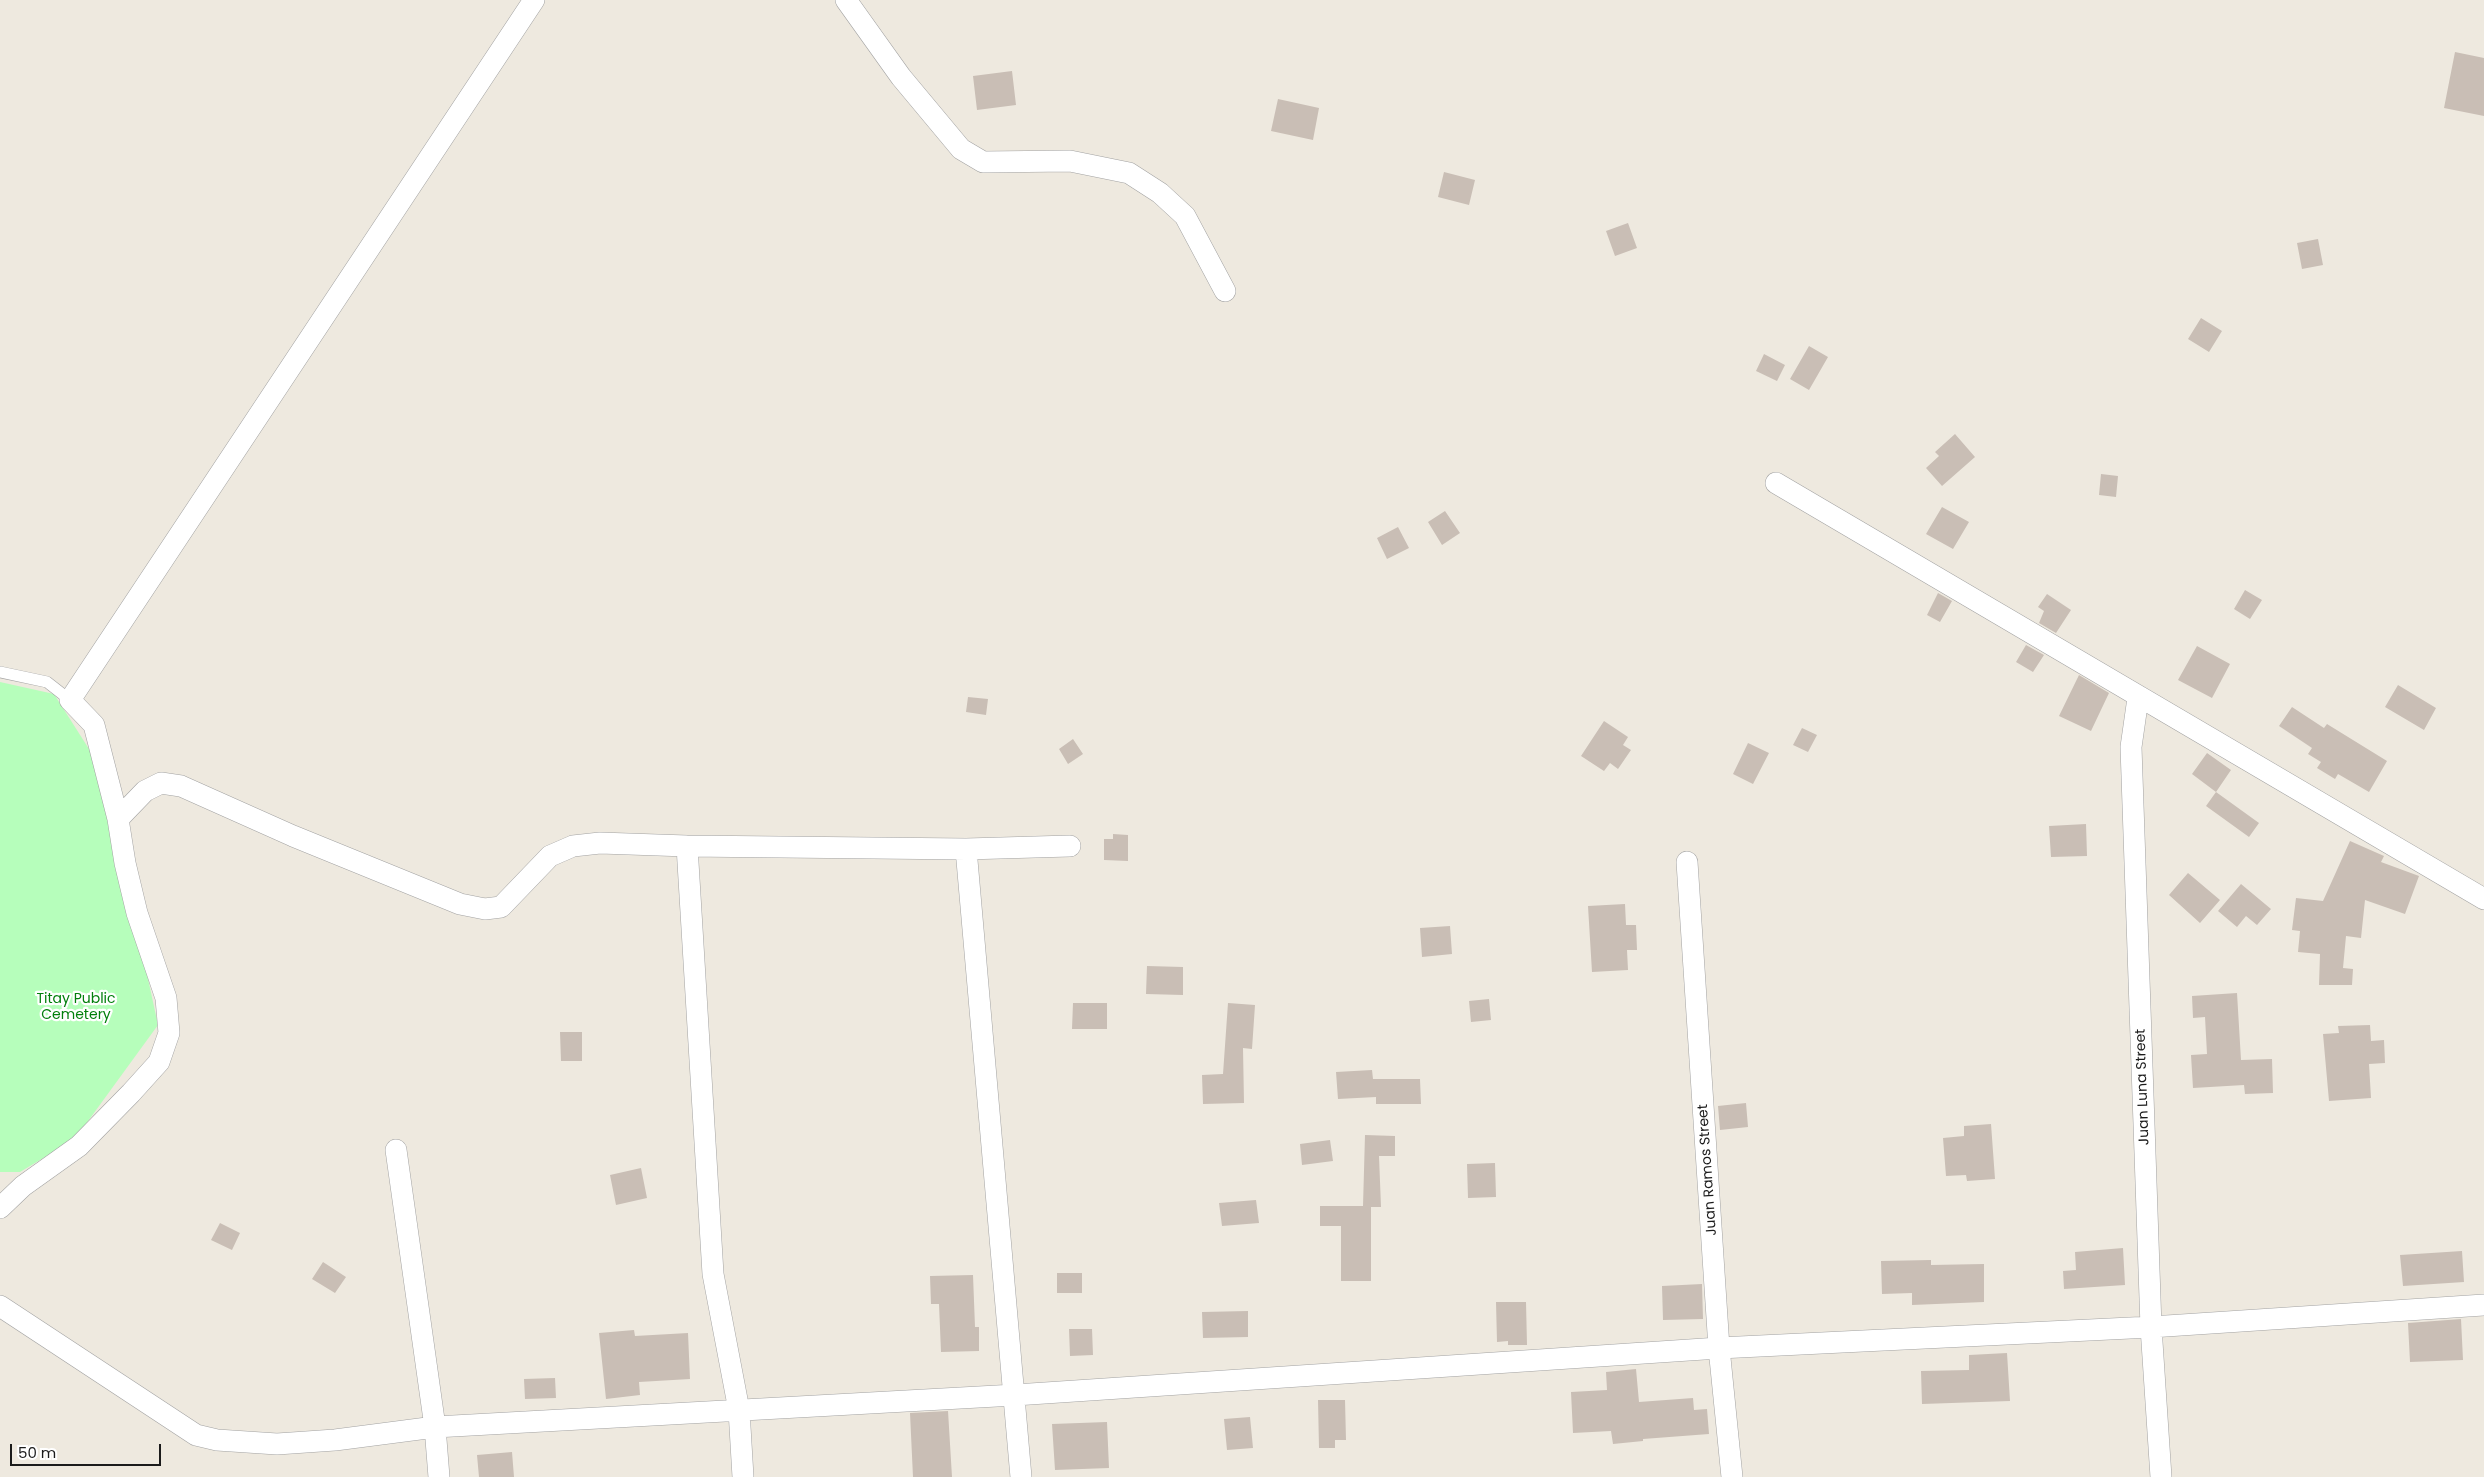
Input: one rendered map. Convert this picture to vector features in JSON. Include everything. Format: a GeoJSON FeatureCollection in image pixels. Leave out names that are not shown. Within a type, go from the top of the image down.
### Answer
{"type":"FeatureCollection","features":[{"type":"Feature","properties":{"kind":"street"},"geometry":{"type":"LineString","coordinates":[[0,1208],[23,1186],[79,1146],[131,1093],[159,1062],[169,1034],[166,998],[137,913],[125,863],[118,819],[94,725],[70,700],[534,0]]}},
{"type":"Feature","properties":{"kind":"street"},"geometry":{"type":"LineString","coordinates":[[846,0],[901,77],[961,149],[983,162],[1070,161],[1129,174],[1160,193],[1185,216],[1225,291]]}},
{"type":"Feature","properties":{"kind":"street"},"geometry":{"type":"LineString","coordinates":[[1776,483],[2138,698],[2484,899]]}},
{"type":"Feature","properties":{"kind":"street","name":"Juan Luna Street"},"geometry":{"type":"LineString","coordinates":[[2138,698],[2131,747],[2151,1327],[2161,1477]]}},
{"type":"Feature","properties":{"kind":"street"},"geometry":{"type":"LineString","coordinates":[[118,819],[145,790],[161,782],[181,786],[293,836],[460,904],[485,909],[500,907],[550,856],[573,846],[600,843],[687,846],[966,849],[1070,846]]}},
{"type":"Feature","properties":{"kind":"street"},"geometry":{"type":"LineString","coordinates":[[687,846],[714,1274],[739,1410],[743,1477]]}},
{"type":"Feature","properties":{"kind":"street"},"geometry":{"type":"LineString","coordinates":[[966,849],[1021,1477]]}},
{"type":"Feature","properties":{"kind":"street","name":"Juan Ramos Street"},"geometry":{"type":"LineString","coordinates":[[1687,862],[1720,1348],[1732,1477]]}},
{"type":"Feature","properties":{"kind":"street"},"geometry":{"type":"LineString","coordinates":[[396,1150],[435,1427],[439,1477]]}},
{"type":"Feature","properties":{"kind":"street"},"geometry":{"type":"LineString","coordinates":[[0,1306],[196,1435],[217,1440],[277,1444],[335,1440],[435,1427],[1015,1395],[1720,1348],[2151,1327],[2484,1305]]}},
{"type":"Feature","properties":{"kind":"lane"},"geometry":{"type":"LineString","coordinates":[[0,672],[47,682],[70,700]]}},
{"type":"Feature","properties":{"kind":"green space","name":"Titay Public Cemetery"},"geometry":{"type":"Polygon","coordinates":[[[0,682],[54,694],[103,771],[158,1025],[75,1139],[20,1172],[0,1172],[0,682]]]}},
{"type":"Feature","properties":{"kind":"building"},"geometry":{"type":"Polygon","coordinates":[[[2455,52],[2484,58],[2484,116],[2444,108],[2455,52]]]}},
{"type":"Feature","properties":{"kind":"building"},"geometry":{"type":"Polygon","coordinates":[[[1012,71],[1016,105],[977,110],[973,76],[1012,71]]]}},
{"type":"Feature","properties":{"kind":"building"},"geometry":{"type":"Polygon","coordinates":[[[1278,99],[1319,108],[1313,140],[1271,131],[1278,99]]]}},
{"type":"Feature","properties":{"kind":"building"},"geometry":{"type":"Polygon","coordinates":[[[1444,172],[1475,180],[1469,205],[1438,197],[1444,172]]]}},
{"type":"Feature","properties":{"kind":"building"},"geometry":{"type":"Polygon","coordinates":[[[1628,223],[1637,248],[1615,256],[1606,231],[1628,223]]]}},
{"type":"Feature","properties":{"kind":"building"},"geometry":{"type":"Polygon","coordinates":[[[2318,239],[2323,265],[2302,269],[2297,243],[2318,239]]]}},
{"type":"Feature","properties":{"kind":"building"},"geometry":{"type":"Polygon","coordinates":[[[2201,318],[2222,331],[2209,352],[2188,339],[2201,318]]]}},
{"type":"Feature","properties":{"kind":"building"},"geometry":{"type":"Polygon","coordinates":[[[1809,346],[1828,357],[1809,390],[1790,379],[1809,346]]]}},
{"type":"Feature","properties":{"kind":"building"},"geometry":{"type":"Polygon","coordinates":[[[1764,354],[1785,365],[1777,381],[1756,371],[1764,354]]]}},
{"type":"Feature","properties":{"kind":"building"},"geometry":{"type":"Polygon","coordinates":[[[1955,434],[1975,457],[1942,486],[1926,468],[1939,456],[1935,452],[1955,434]]]}},
{"type":"Feature","properties":{"kind":"building"},"geometry":{"type":"Polygon","coordinates":[[[2101,474],[2118,476],[2116,497],[2099,495],[2101,474]]]}},
{"type":"Feature","properties":{"kind":"building"},"geometry":{"type":"Polygon","coordinates":[[[1942,507],[1969,522],[1953,549],[1926,534],[1942,507]]]}},
{"type":"Feature","properties":{"kind":"building"},"geometry":{"type":"Polygon","coordinates":[[[1445,511],[1460,533],[1442,545],[1428,522],[1445,511]]]}},
{"type":"Feature","properties":{"kind":"building"},"geometry":{"type":"Polygon","coordinates":[[[1398,527],[1409,548],[1387,559],[1377,538],[1398,527]]]}},
{"type":"Feature","properties":{"kind":"building"},"geometry":{"type":"Polygon","coordinates":[[[2245,590],[2262,600],[2250,619],[2234,609],[2245,590]]]}},
{"type":"Feature","properties":{"kind":"building"},"geometry":{"type":"Polygon","coordinates":[[[1938,593],[1952,601],[1940,622],[1927,615],[1938,593]]]}},
{"type":"Feature","properties":{"kind":"building"},"geometry":{"type":"Polygon","coordinates":[[[2047,594],[2071,610],[2056,633],[2039,623],[2044,611],[2038,607],[2047,594]]]}},
{"type":"Feature","properties":{"kind":"building"},"geometry":{"type":"Polygon","coordinates":[[[2026,645],[2044,655],[2033,672],[2016,662],[2026,645]]]}},
{"type":"Feature","properties":{"kind":"building"},"geometry":{"type":"Polygon","coordinates":[[[2197,646],[2230,664],[2212,698],[2178,680],[2197,646]]]}},
{"type":"Feature","properties":{"kind":"building"},"geometry":{"type":"Polygon","coordinates":[[[2079,675],[2109,693],[2091,731],[2059,716],[2079,675]]]}},
{"type":"Feature","properties":{"kind":"building"},"geometry":{"type":"Polygon","coordinates":[[[2398,685],[2436,708],[2424,730],[2385,707],[2398,685]]]}},
{"type":"Feature","properties":{"kind":"building"},"geometry":{"type":"Polygon","coordinates":[[[968,697],[988,699],[986,715],[966,712],[968,697]]]}},
{"type":"Feature","properties":{"kind":"building"},"geometry":{"type":"Polygon","coordinates":[[[2292,707],[2324,728],[2327,724],[2387,761],[2369,792],[2338,774],[2335,779],[2317,768],[2321,762],[2308,754],[2312,748],[2279,726],[2292,707]]]}},
{"type":"Feature","properties":{"kind":"building"},"geometry":{"type":"Polygon","coordinates":[[[1604,721],[1628,737],[1623,745],[1631,750],[1618,769],[1610,763],[1604,771],[1581,756],[1604,721]]]}},
{"type":"Feature","properties":{"kind":"building"},"geometry":{"type":"Polygon","coordinates":[[[1802,728],[1817,735],[1808,752],[1793,745],[1802,728]]]}},
{"type":"Feature","properties":{"kind":"building"},"geometry":{"type":"Polygon","coordinates":[[[1073,739],[1083,754],[1068,764],[1059,749],[1073,739]]]}},
{"type":"Feature","properties":{"kind":"building"},"geometry":{"type":"Polygon","coordinates":[[[1748,743],[1769,753],[1753,784],[1733,774],[1748,743]]]}},
{"type":"Feature","properties":{"kind":"building"},"geometry":{"type":"Polygon","coordinates":[[[2207,753],[2231,770],[2216,792],[2192,774],[2207,753]]]}},
{"type":"Feature","properties":{"kind":"building"},"geometry":{"type":"Polygon","coordinates":[[[2216,792],[2259,823],[2249,837],[2206,806],[2216,792]]]}},
{"type":"Feature","properties":{"kind":"building"},"geometry":{"type":"Polygon","coordinates":[[[2086,824],[2087,856],[2051,857],[2049,826],[2086,824]]]}},
{"type":"Feature","properties":{"kind":"building"},"geometry":{"type":"Polygon","coordinates":[[[1113,834],[1128,835],[1128,861],[1104,860],[1104,839],[1113,839],[1113,834]]]}},
{"type":"Feature","properties":{"kind":"building"},"geometry":{"type":"Polygon","coordinates":[[[2350,841],[2384,856],[2381,862],[2419,876],[2405,914],[2365,900],[2361,938],[2346,936],[2343,968],[2353,969],[2352,985],[2319,985],[2320,954],[2298,952],[2300,931],[2292,930],[2296,898],[2323,901],[2350,841]]]}},
{"type":"Feature","properties":{"kind":"building"},"geometry":{"type":"Polygon","coordinates":[[[2188,873],[2220,900],[2200,923],[2169,895],[2188,873]]]}},
{"type":"Feature","properties":{"kind":"building"},"geometry":{"type":"Polygon","coordinates":[[[2241,884],[2271,909],[2257,925],[2246,916],[2237,927],[2218,911],[2241,884]]]}},
{"type":"Feature","properties":{"kind":"building"},"geometry":{"type":"Polygon","coordinates":[[[1625,904],[1626,925],[1636,925],[1637,950],[1627,950],[1628,970],[1592,972],[1588,906],[1625,904]]]}},
{"type":"Feature","properties":{"kind":"building"},"geometry":{"type":"Polygon","coordinates":[[[1450,926],[1452,954],[1422,957],[1420,928],[1450,926]]]}},
{"type":"Feature","properties":{"kind":"building"},"geometry":{"type":"Polygon","coordinates":[[[1147,966],[1183,967],[1183,995],[1146,994],[1147,966]]]}},
{"type":"Feature","properties":{"kind":"building"},"geometry":{"type":"Polygon","coordinates":[[[2237,993],[2241,1060],[2272,1059],[2273,1093],[2245,1094],[2244,1085],[2193,1088],[2191,1055],[2207,1054],[2205,1017],[2193,1018],[2192,996],[2237,993]]]}},
{"type":"Feature","properties":{"kind":"building"},"geometry":{"type":"Polygon","coordinates":[[[1489,999],[1491,1020],[1471,1022],[1469,1001],[1489,999]]]}},
{"type":"Feature","properties":{"kind":"building"},"geometry":{"type":"Polygon","coordinates":[[[1073,1003],[1107,1003],[1107,1029],[1072,1029],[1073,1003]]]}},
{"type":"Feature","properties":{"kind":"building"},"geometry":{"type":"Polygon","coordinates":[[[1228,1003],[1255,1005],[1252,1049],[1243,1048],[1244,1103],[1203,1104],[1202,1075],[1223,1074],[1228,1003]]]}},
{"type":"Feature","properties":{"kind":"building"},"geometry":{"type":"Polygon","coordinates":[[[2370,1025],[2371,1041],[2384,1040],[2385,1063],[2369,1064],[2371,1098],[2329,1101],[2323,1034],[2339,1033],[2338,1026],[2370,1025]]]}},
{"type":"Feature","properties":{"kind":"building"},"geometry":{"type":"Polygon","coordinates":[[[560,1032],[582,1032],[582,1061],[561,1061],[560,1032]]]}},
{"type":"Feature","properties":{"kind":"building"},"geometry":{"type":"Polygon","coordinates":[[[1372,1070],[1373,1079],[1420,1079],[1421,1104],[1376,1104],[1376,1097],[1338,1099],[1336,1072],[1372,1070]]]}},
{"type":"Feature","properties":{"kind":"building"},"geometry":{"type":"Polygon","coordinates":[[[1746,1103],[1748,1127],[1720,1130],[1718,1106],[1746,1103]]]}},
{"type":"Feature","properties":{"kind":"building"},"geometry":{"type":"Polygon","coordinates":[[[1991,1124],[1995,1179],[1967,1181],[1966,1175],[1946,1176],[1943,1138],[1964,1136],[1964,1126],[1991,1124]]]}},
{"type":"Feature","properties":{"kind":"building"},"geometry":{"type":"Polygon","coordinates":[[[1365,1135],[1395,1136],[1395,1156],[1379,1156],[1381,1207],[1371,1207],[1371,1281],[1341,1281],[1341,1226],[1320,1226],[1320,1206],[1363,1206],[1365,1135]]]}},
{"type":"Feature","properties":{"kind":"building"},"geometry":{"type":"Polygon","coordinates":[[[1330,1140],[1333,1161],[1302,1165],[1300,1144],[1330,1140]]]}},
{"type":"Feature","properties":{"kind":"building"},"geometry":{"type":"Polygon","coordinates":[[[1495,1163],[1496,1197],[1468,1198],[1467,1164],[1495,1163]]]}},
{"type":"Feature","properties":{"kind":"building"},"geometry":{"type":"Polygon","coordinates":[[[641,1168],[647,1198],[616,1205],[610,1175],[641,1168]]]}},
{"type":"Feature","properties":{"kind":"building"},"geometry":{"type":"Polygon","coordinates":[[[1256,1200],[1259,1223],[1222,1226],[1219,1203],[1256,1200]]]}},
{"type":"Feature","properties":{"kind":"building"},"geometry":{"type":"Polygon","coordinates":[[[220,1223],[240,1233],[232,1250],[211,1240],[220,1223]]]}},
{"type":"Feature","properties":{"kind":"building"},"geometry":{"type":"Polygon","coordinates":[[[2123,1248],[2125,1285],[2064,1289],[2063,1271],[2076,1270],[2075,1252],[2123,1248]]]}},
{"type":"Feature","properties":{"kind":"building"},"geometry":{"type":"Polygon","coordinates":[[[2462,1251],[2464,1282],[2403,1286],[2400,1255],[2462,1251]]]}},
{"type":"Feature","properties":{"kind":"building"},"geometry":{"type":"Polygon","coordinates":[[[1931,1260],[1931,1265],[1984,1264],[1984,1302],[1912,1305],[1912,1293],[1882,1294],[1881,1261],[1931,1260]]]}},
{"type":"Feature","properties":{"kind":"building"},"geometry":{"type":"Polygon","coordinates":[[[323,1262],[346,1277],[335,1293],[312,1279],[323,1262]]]}},
{"type":"Feature","properties":{"kind":"building"},"geometry":{"type":"Polygon","coordinates":[[[1057,1273],[1082,1273],[1082,1293],[1057,1293],[1057,1273]]]}},
{"type":"Feature","properties":{"kind":"building"},"geometry":{"type":"Polygon","coordinates":[[[973,1275],[975,1327],[979,1327],[979,1351],[941,1352],[939,1304],[931,1304],[930,1276],[973,1275]]]}},
{"type":"Feature","properties":{"kind":"building"},"geometry":{"type":"Polygon","coordinates":[[[1702,1284],[1703,1319],[1663,1320],[1662,1286],[1702,1284]]]}},
{"type":"Feature","properties":{"kind":"building"},"geometry":{"type":"Polygon","coordinates":[[[1496,1302],[1526,1302],[1527,1345],[1508,1345],[1508,1341],[1497,1342],[1496,1302]]]}},
{"type":"Feature","properties":{"kind":"building"},"geometry":{"type":"Polygon","coordinates":[[[1248,1311],[1248,1337],[1203,1338],[1202,1312],[1248,1311]]]}},
{"type":"Feature","properties":{"kind":"building"},"geometry":{"type":"Polygon","coordinates":[[[2461,1319],[2463,1360],[2410,1362],[2408,1323],[2461,1319]]]}},
{"type":"Feature","properties":{"kind":"building"},"geometry":{"type":"Polygon","coordinates":[[[1069,1329],[1092,1329],[1093,1355],[1070,1356],[1069,1329]]]}},
{"type":"Feature","properties":{"kind":"building"},"geometry":{"type":"Polygon","coordinates":[[[634,1330],[635,1336],[688,1333],[690,1379],[639,1382],[640,1395],[606,1399],[599,1333],[634,1330]]]}},
{"type":"Feature","properties":{"kind":"building"},"geometry":{"type":"Polygon","coordinates":[[[2007,1353],[2010,1401],[1922,1404],[1921,1371],[1969,1370],[1969,1355],[2007,1353]]]}},
{"type":"Feature","properties":{"kind":"building"},"geometry":{"type":"Polygon","coordinates":[[[1636,1369],[1639,1402],[1693,1398],[1694,1410],[1707,1409],[1709,1434],[1643,1439],[1643,1441],[1613,1444],[1611,1431],[1573,1433],[1571,1392],[1607,1390],[1606,1372],[1636,1369]]]}},
{"type":"Feature","properties":{"kind":"building"},"geometry":{"type":"Polygon","coordinates":[[[555,1378],[556,1398],[525,1399],[524,1379],[555,1378]]]}},
{"type":"Feature","properties":{"kind":"building"},"geometry":{"type":"Polygon","coordinates":[[[1318,1400],[1345,1400],[1346,1440],[1335,1440],[1335,1448],[1319,1448],[1318,1400]]]}},
{"type":"Feature","properties":{"kind":"building"},"geometry":{"type":"Polygon","coordinates":[[[948,1411],[952,1477],[913,1477],[910,1413],[948,1411]]]}},
{"type":"Feature","properties":{"kind":"building"},"geometry":{"type":"Polygon","coordinates":[[[1250,1417],[1253,1448],[1227,1450],[1224,1419],[1250,1417]]]}},
{"type":"Feature","properties":{"kind":"building"},"geometry":{"type":"Polygon","coordinates":[[[1107,1422],[1109,1468],[1055,1470],[1052,1424],[1107,1422]]]}},
{"type":"Feature","properties":{"kind":"building"},"geometry":{"type":"Polygon","coordinates":[[[512,1452],[514,1477],[479,1477],[477,1455],[512,1452]]]}}]}
